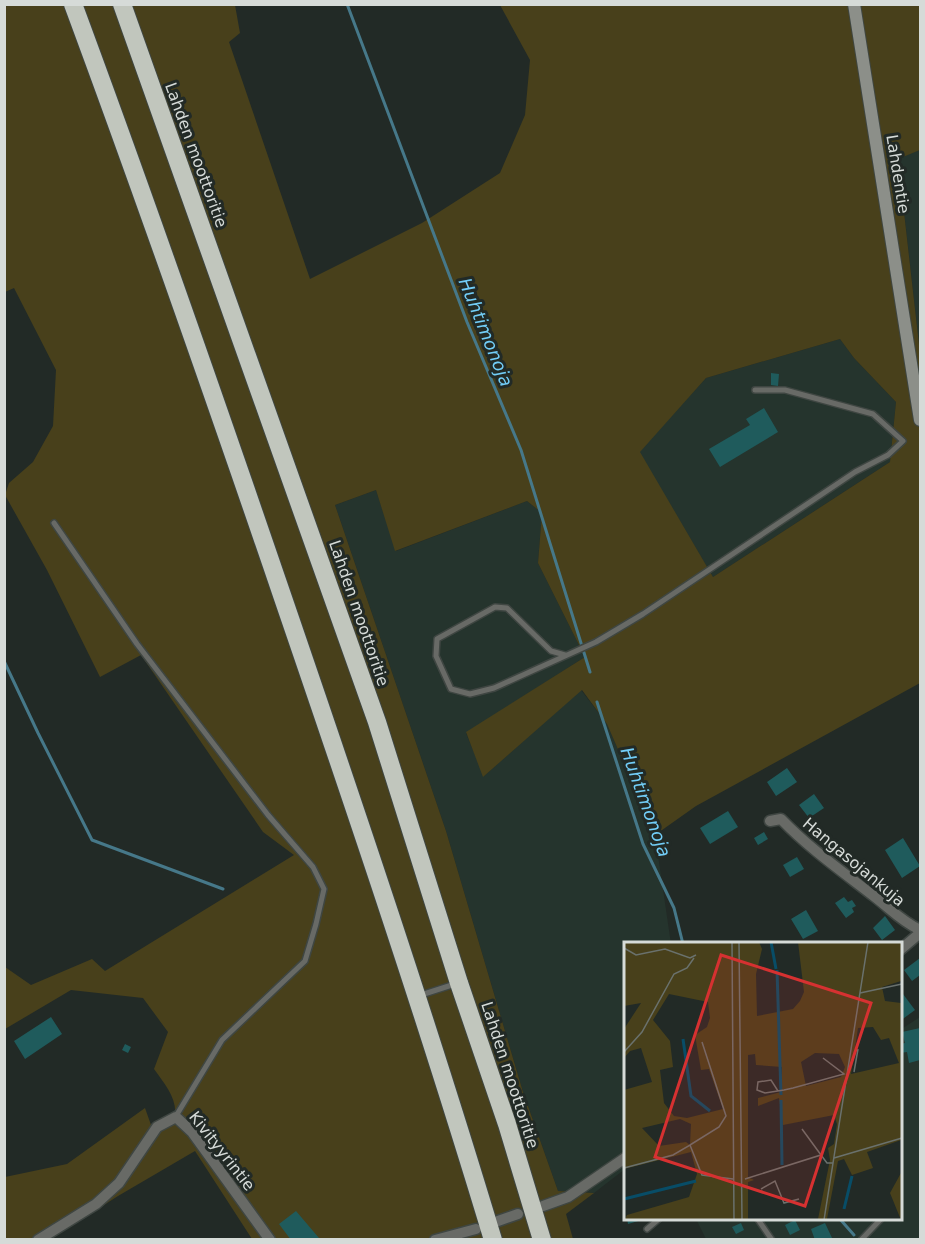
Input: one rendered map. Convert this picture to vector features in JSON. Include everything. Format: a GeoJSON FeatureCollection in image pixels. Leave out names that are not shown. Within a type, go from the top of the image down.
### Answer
{"type":"FeatureCollection","features":[{"type":"Feature","properties":{"kind":"highway"},"geometry":{"type":"LineString","coordinates":[[73,4],[197,348],[330,735],[493,1239]]}},
{"type":"Feature","properties":{"kind":"highway","name":"Lahden moottoritie"},"geometry":{"type":"LineString","coordinates":[[122,4],[377,722],[542,1239]]}},
{"type":"Feature","properties":{"kind":"main road","name":"Lahdentie"},"geometry":{"type":"LineString","coordinates":[[854,4],[921,420]]}},
{"type":"Feature","properties":{"kind":"street","name":"Hangasojankuja"},"geometry":{"type":"LineString","coordinates":[[770,821],[781,819],[801,840],[903,921],[921,932]]}},
{"type":"Feature","properties":{"kind":"street"},"geometry":{"type":"LineString","coordinates":[[901,949],[921,932]]}},
{"type":"Feature","properties":{"kind":"street","name":"Kivityyrintie"},"geometry":{"type":"LineString","coordinates":[[38,1239],[96,1204],[119,1183],[157,1126],[176,1117],[192,1132],[270,1239]]}},
{"type":"Feature","properties":{"kind":"street"},"geometry":{"type":"LineString","coordinates":[[543,1206],[568,1197],[624,1159]]}},
{"type":"Feature","properties":{"kind":"street"},"geometry":{"type":"LineString","coordinates":[[498,1221],[518,1215]]}},
{"type":"Feature","properties":{"kind":"street"},"geometry":{"type":"LineString","coordinates":[[435,1239],[476,1229]]}},
{"type":"Feature","properties":{"kind":"lane"},"geometry":{"type":"LineString","coordinates":[[565,656],[551,651],[507,608],[495,607],[437,639],[436,656],[450,689],[470,694],[494,688],[565,656],[575,651],[589,645],[643,614],[855,472],[888,454],[903,441],[873,414],[785,390],[755,390]]}},
{"type":"Feature","properties":{"kind":"lane"},"geometry":{"type":"LineString","coordinates":[[54,523],[137,644],[267,815],[313,867],[324,889],[305,961],[222,1040],[176,1117]]}},
{"type":"Feature","properties":{"kind":"lane"},"geometry":{"type":"LineString","coordinates":[[416,997],[459,983]]}},
{"type":"Feature","properties":{"kind":"lane"},"geometry":{"type":"LineString","coordinates":[[647,1229],[658,1220]]}},
{"type":"Feature","properties":{"kind":"lane"},"geometry":{"type":"LineString","coordinates":[[758,1220],[772,1239]]}},
{"type":"Feature","properties":{"kind":"lane"},"geometry":{"type":"LineString","coordinates":[[861,1239],[880,1220]]}},
{"type":"Feature","properties":{"kind":"shaded area"},"geometry":{"type":"Polygon","coordinates":[[[5,5],[235,5],[240,33],[229,42],[310,279],[422,223],[500,173],[525,115],[530,60],[500,5],[920,5],[920,150],[898,159],[920,353],[920,683],[696,806],[655,835],[607,724],[582,690],[483,777],[466,732],[585,657],[538,563],[542,513],[527,501],[395,551],[376,490],[335,505],[446,831],[523,1092],[558,1191],[594,1193],[566,1214],[573,1239],[252,1239],[195,1151],[51,1239],[5,1239],[5,1177],[67,1164],[145,1108],[151,1125],[173,1124],[175,1109],[171,1095],[154,1069],[168,1032],[143,998],[71,990],[5,1029],[5,967],[31,985],[92,959],[105,971],[294,855],[263,832],[141,655],[100,677],[47,570],[5,495],[9,483],[33,462],[53,426],[56,370],[14,288],[5,292],[5,5]],[[840,339],[706,378],[640,452],[713,577],[890,462],[896,402],[854,358],[840,339]]]}},
{"type":"Feature","properties":{"kind":"shaded area"},"geometry":{"type":"Polygon","coordinates":[[[920,150],[920,353],[898,158],[920,150]]]}},
{"type":"Feature","properties":{"kind":"shaded area"},"geometry":{"type":"Polygon","coordinates":[[[840,339],[854,358],[896,402],[890,462],[713,577],[639,452],[706,378],[840,339]]]}},
{"type":"Feature","properties":{"kind":"shaded area"},"geometry":{"type":"Polygon","coordinates":[[[376,490],[396,551],[527,501],[542,513],[538,563],[585,657],[466,733],[484,776],[581,690],[607,724],[655,835],[671,942],[624,942],[624,1170],[594,1193],[558,1191],[523,1092],[446,831],[335,505],[376,490]]]}},
{"type":"Feature","properties":{"kind":"shaded area"},"geometry":{"type":"Polygon","coordinates":[[[920,1017],[920,1239],[706,1239],[696,1220],[901,1220],[901,1029],[920,1017]]]}},
{"type":"Feature","properties":{"kind":"building"},"geometry":{"type":"Polygon","coordinates":[[[771,373],[779,374],[778,386],[771,385],[771,373]]]}},
{"type":"Feature","properties":{"kind":"building"},"geometry":{"type":"Polygon","coordinates":[[[764,408],[778,432],[720,467],[709,449],[750,425],[746,419],[764,408]]]}},
{"type":"Feature","properties":{"kind":"building"},"geometry":{"type":"Polygon","coordinates":[[[787,768],[797,782],[776,796],[767,782],[787,768]]]}},
{"type":"Feature","properties":{"kind":"building"},"geometry":{"type":"Polygon","coordinates":[[[814,794],[824,808],[809,818],[799,805],[814,794]]]}},
{"type":"Feature","properties":{"kind":"building"},"geometry":{"type":"Polygon","coordinates":[[[728,811],[738,827],[710,844],[700,828],[728,811]]]}},
{"type":"Feature","properties":{"kind":"building"},"geometry":{"type":"Polygon","coordinates":[[[764,832],[768,839],[758,845],[754,838],[764,832]]]}},
{"type":"Feature","properties":{"kind":"building"},"geometry":{"type":"Polygon","coordinates":[[[903,838],[920,866],[902,878],[885,850],[903,838]]]}},
{"type":"Feature","properties":{"kind":"building"},"geometry":{"type":"Polygon","coordinates":[[[797,857],[804,869],[790,877],[783,865],[797,857]]]}},
{"type":"Feature","properties":{"kind":"building"},"geometry":{"type":"Polygon","coordinates":[[[844,897],[848,902],[852,900],[856,906],[852,908],[854,912],[846,918],[835,903],[844,897]]]}},
{"type":"Feature","properties":{"kind":"building"},"geometry":{"type":"Polygon","coordinates":[[[806,910],[818,931],[803,939],[791,919],[806,910]]]}},
{"type":"Feature","properties":{"kind":"building"},"geometry":{"type":"Polygon","coordinates":[[[885,916],[895,930],[882,940],[873,928],[885,916]]]}},
{"type":"Feature","properties":{"kind":"building"},"geometry":{"type":"Polygon","coordinates":[[[920,958],[920,975],[912,981],[904,970],[920,958]]]}},
{"type":"Feature","properties":{"kind":"building"},"geometry":{"type":"Polygon","coordinates":[[[901,991],[915,1010],[901,1020],[901,991]]]}},
{"type":"Feature","properties":{"kind":"building"},"geometry":{"type":"Polygon","coordinates":[[[51,1017],[62,1034],[25,1059],[14,1041],[51,1017]]]}},
{"type":"Feature","properties":{"kind":"building"},"geometry":{"type":"Polygon","coordinates":[[[920,1028],[920,1060],[909,1063],[907,1052],[901,1053],[901,1044],[905,1043],[902,1032],[920,1028]]]}},
{"type":"Feature","properties":{"kind":"building"},"geometry":{"type":"Polygon","coordinates":[[[125,1044],[131,1047],[128,1053],[122,1050],[125,1044]]]}},
{"type":"Feature","properties":{"kind":"building"},"geometry":{"type":"Polygon","coordinates":[[[296,1211],[319,1238],[317,1240],[291,1240],[279,1224],[296,1211]]]}},
{"type":"Feature","properties":{"kind":"building"},"geometry":{"type":"Polygon","coordinates":[[[627,1220],[642,1220],[628,1224],[627,1220]]]}},
{"type":"Feature","properties":{"kind":"building"},"geometry":{"type":"Polygon","coordinates":[[[795,1220],[800,1230],[790,1235],[785,1225],[795,1220]]]}},
{"type":"Feature","properties":{"kind":"building"},"geometry":{"type":"Polygon","coordinates":[[[741,1223],[744,1230],[736,1234],[732,1227],[741,1223]]]}},
{"type":"Feature","properties":{"kind":"building"},"geometry":{"type":"Polygon","coordinates":[[[825,1223],[833,1240],[815,1240],[811,1229],[825,1223]]]}},
{"type":"Feature","properties":{"kind":"waterway","name":"Huhtimonoja"},"geometry":{"type":"LineString","coordinates":[[347,4],[467,322],[521,450],[590,672]]}},
{"type":"Feature","properties":{"kind":"waterway"},"geometry":{"type":"LineString","coordinates":[[4,661],[92,840],[223,889]]}},
{"type":"Feature","properties":{"kind":"waterway","name":"Huhtimonoja"},"geometry":{"type":"LineString","coordinates":[[597,702],[643,844],[674,908],[682,942]]}},
{"type":"Feature","properties":{"kind":"waterway"},"geometry":{"type":"LineString","coordinates":[[841,1220],[854,1235]]}}]}
